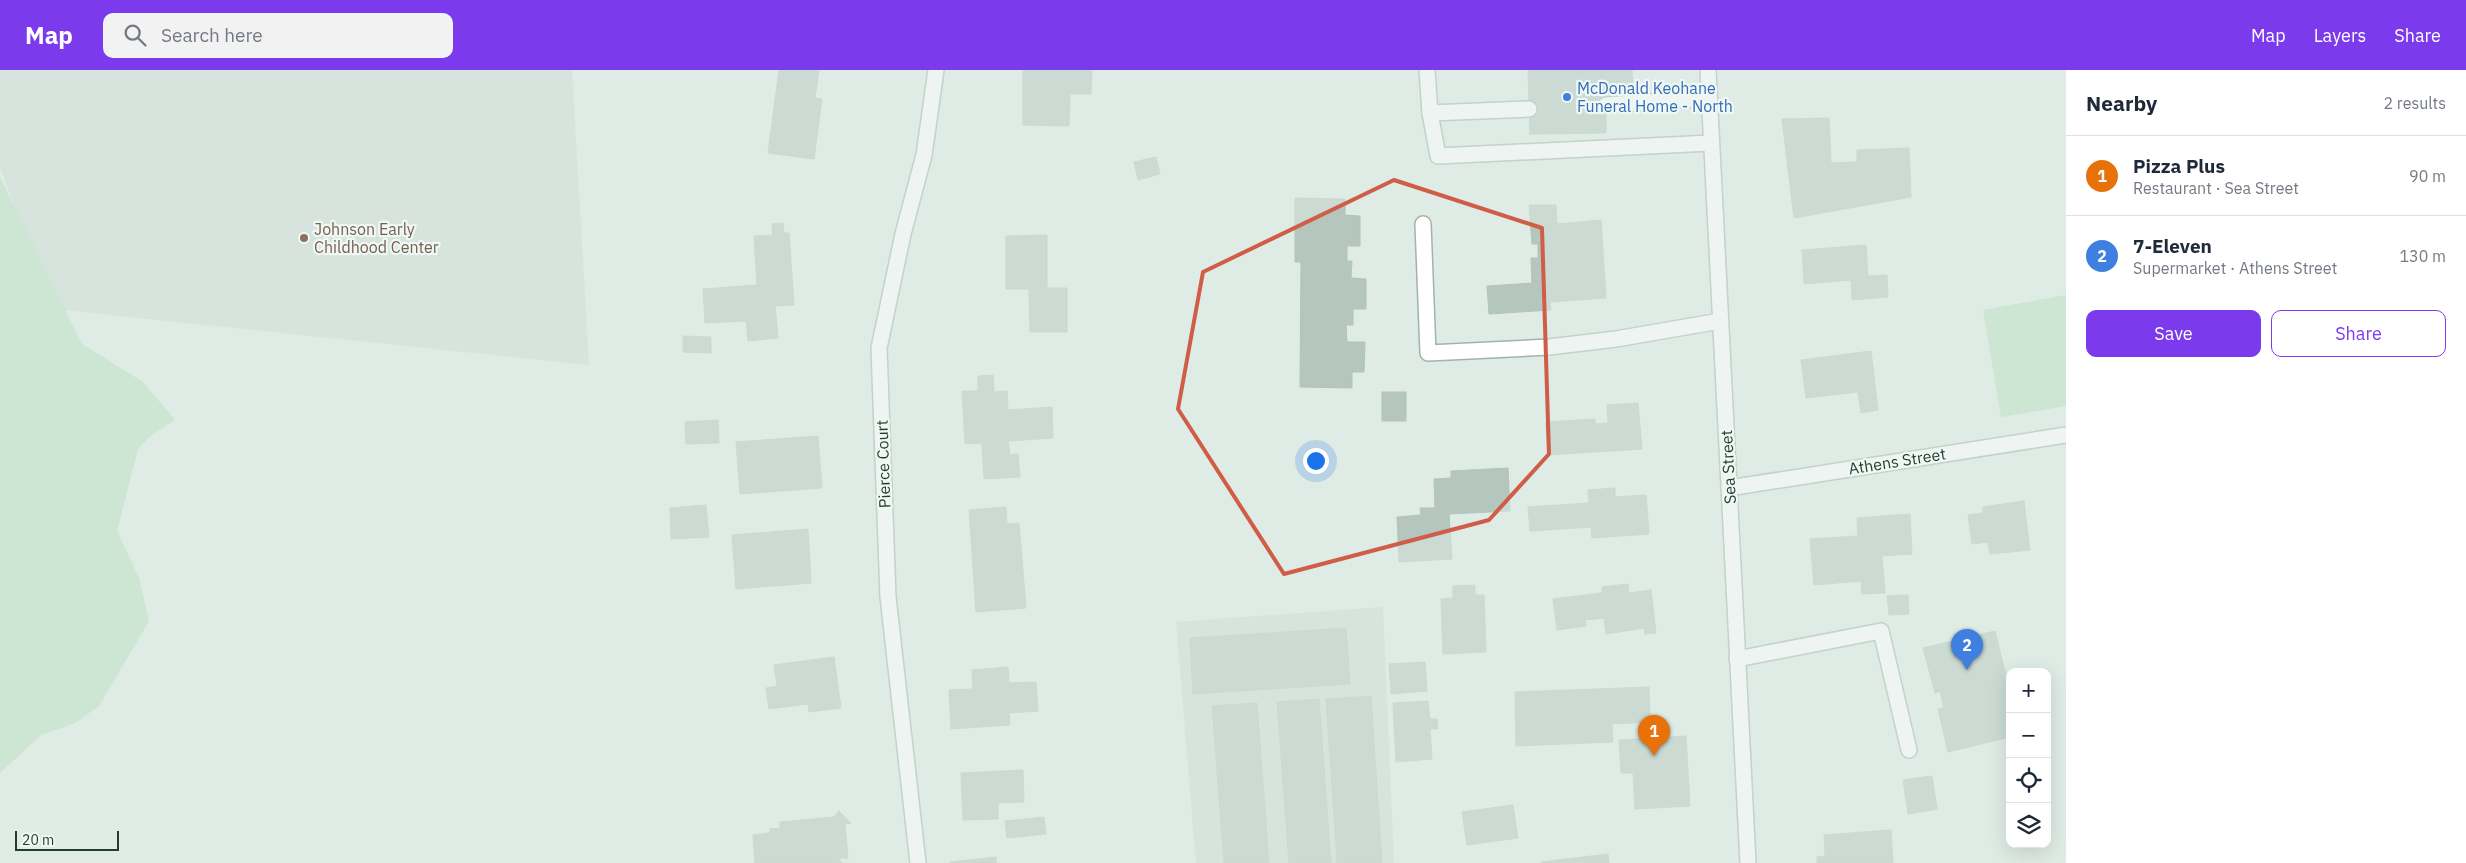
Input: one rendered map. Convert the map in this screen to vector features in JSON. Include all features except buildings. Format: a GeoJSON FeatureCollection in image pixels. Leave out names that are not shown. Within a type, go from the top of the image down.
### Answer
{"type":"FeatureCollection","features":[{"type":"Feature","properties":{"kind":"street","name":"Pierce Court"},"geometry":{"type":"LineString","coordinates":[[918,863],[888,597],[879,348],[903,234],[924,155],[936,70]]}},
{"type":"Feature","properties":{"kind":"street"},"geometry":{"type":"LineString","coordinates":[[1427,70],[1430,113],[1438,156],[1711,143]]}},
{"type":"Feature","properties":{"kind":"street","name":"Sea Street"},"geometry":{"type":"LineString","coordinates":[[1708,70],[1748,863]]}},
{"type":"Feature","properties":{"kind":"street"},"geometry":{"type":"LineString","coordinates":[[1606,105],[1710,98]]}},
{"type":"Feature","properties":{"kind":"street"},"geometry":{"type":"LineString","coordinates":[[1430,113],[1529,109]]}},
{"type":"Feature","properties":{"kind":"street"},"geometry":{"type":"LineString","coordinates":[[1423,224],[1428,352],[1549,347],[1616,339],[1720,321]]}},
{"type":"Feature","properties":{"kind":"street","name":"Athens Street"},"geometry":{"type":"LineString","coordinates":[[1729,488],[2066,435]]}},
{"type":"Feature","properties":{"kind":"street"},"geometry":{"type":"LineString","coordinates":[[1737,659],[1881,631],[1909,750]]}},
{"type":"Feature","properties":{"kind":"highlighted area"},"geometry":{"type":"Polygon","coordinates":[[[1394,180],[1542,228],[1549,454],[1489,520],[1284,574],[1178,409],[1203,272],[1394,180]]]}},
{"type":"Feature","properties":{"kind":"shaded area","name":"Johnson Early Childhood Center"},"geometry":{"type":"Polygon","coordinates":[[[0,70],[572,70],[589,365],[53,309],[0,167],[0,70]]]}},
{"type":"Feature","properties":{"kind":"shaded area"},"geometry":{"type":"Polygon","coordinates":[[[1383,607],[1394,863],[1196,863],[1176,622],[1383,607]]]}},
{"type":"Feature","properties":{"kind":"green space"},"geometry":{"type":"Polygon","coordinates":[[[0,177],[82,344],[143,382],[175,420],[149,437],[138,449],[117,531],[139,578],[149,621],[99,706],[75,723],[41,735],[0,773],[0,177]]]}},
{"type":"Feature","properties":{"kind":"green space"},"geometry":{"type":"Polygon","coordinates":[[[2066,295],[2066,406],[2001,417],[1983,310],[2066,295]]]}},
{"type":"Feature","properties":{"kind":"tunnel"},"geometry":{"type":"LineString","coordinates":[[1529,109],[1606,105]]}},
{"type":"Feature","properties":{"kind":"place","name":"McDonald Keohane Funeral Home - North"},"geometry":{"type":"Point","coordinates":[1567,97]}},
{"type":"Feature","properties":{"kind":"place","name":"Johnson Early Childhood Center"},"geometry":{"type":"Point","coordinates":[304,238]}},
{"type":"Feature","properties":{"kind":"place","name":"7-Eleven"},"geometry":{"type":"Point","coordinates":[1967,670]}},
{"type":"Feature","properties":{"kind":"place","name":"Pizza Plus"},"geometry":{"type":"Point","coordinates":[1654,756]}}]}
